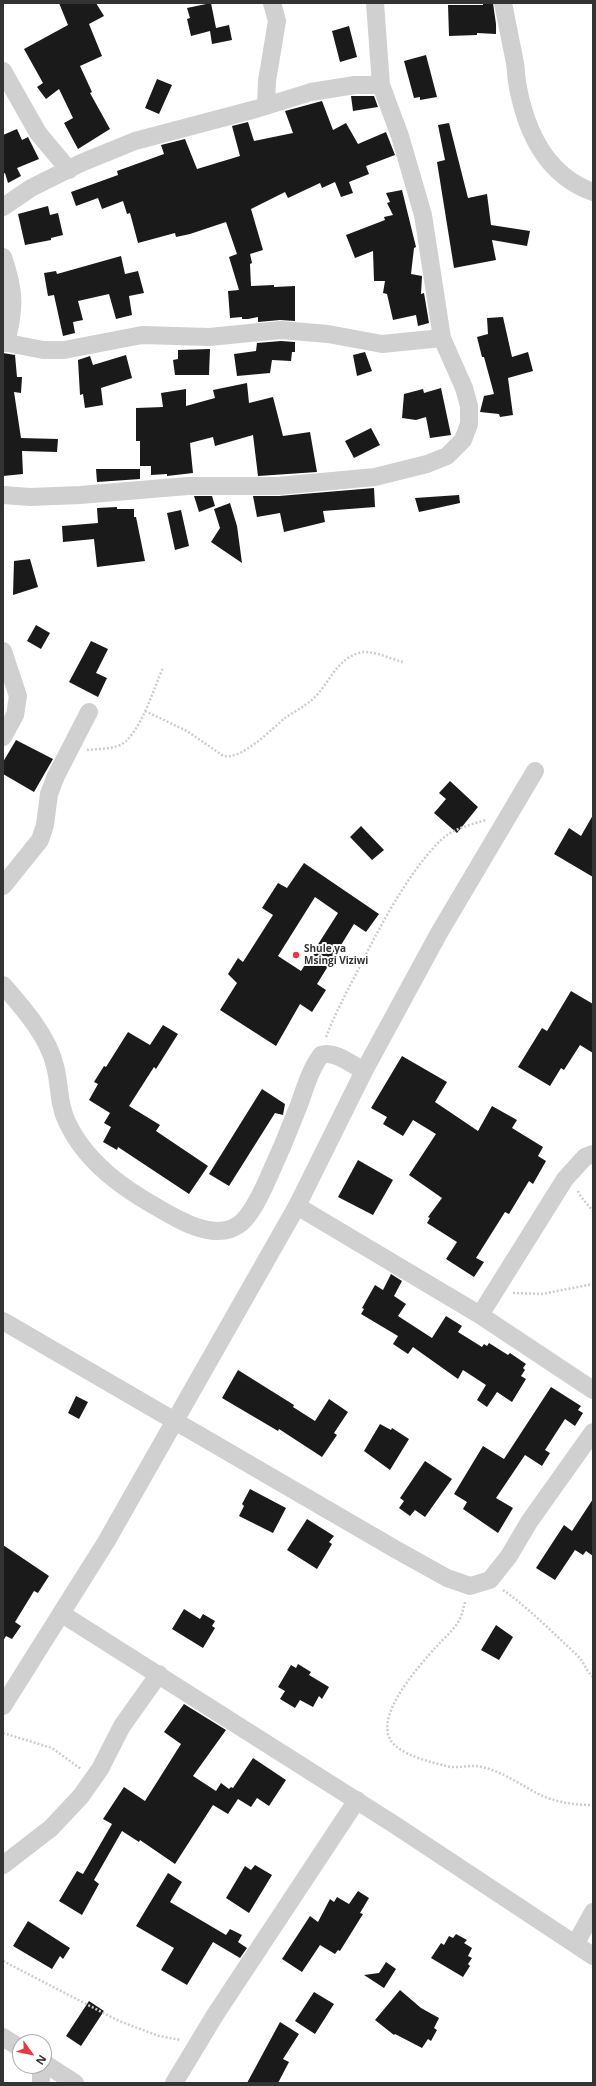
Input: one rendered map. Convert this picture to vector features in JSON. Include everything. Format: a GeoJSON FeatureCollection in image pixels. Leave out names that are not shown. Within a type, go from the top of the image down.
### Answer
{"type":"FeatureCollection","features":[{"type":"Feature","properties":{"kind":"street"},"geometry":{"type":"LineString","coordinates":[[266,105],[267,81],[277,21],[272,3]]}},
{"type":"Feature","properties":{"kind":"street"},"geometry":{"type":"LineString","coordinates":[[3,495],[30,497],[80,495],[188,486],[278,486],[375,477],[427,464],[447,456],[463,440],[469,424],[469,406],[464,388],[442,338],[423,215],[400,136],[381,85],[375,3]]}},
{"type":"Feature","properties":{"kind":"street"},"geometry":{"type":"LineString","coordinates":[[503,3],[523,109],[534,139],[548,160],[561,175],[593,192]]}},
{"type":"Feature","properties":{"kind":"street"},"geometry":{"type":"LineString","coordinates":[[3,71],[16,97],[38,133],[69,170]]}},
{"type":"Feature","properties":{"kind":"street"},"geometry":{"type":"LineString","coordinates":[[3,207],[31,188],[98,155],[136,141],[311,92],[336,87],[381,85]]}},
{"type":"Feature","properties":{"kind":"street"},"geometry":{"type":"LineString","coordinates":[[3,257],[12,282],[14,303],[12,319],[5,343],[43,350],[64,350],[142,335],[209,337],[281,330],[328,334],[382,344],[442,338]]}},
{"type":"Feature","properties":{"kind":"street"},"geometry":{"type":"LineString","coordinates":[[3,651],[18,696],[15,715],[3,737]]}},
{"type":"Feature","properties":{"kind":"street"},"geometry":{"type":"LineString","coordinates":[[3,886],[40,840],[45,825],[49,794],[89,712]]}},
{"type":"Feature","properties":{"kind":"street"},"geometry":{"type":"LineString","coordinates":[[3,1706],[106,1542],[297,1206],[364,1072],[439,933],[535,771]]}},
{"type":"Feature","properties":{"kind":"street"},"geometry":{"type":"LineString","coordinates":[[3,985],[38,1029],[55,1064],[60,1098],[67,1122],[92,1159],[115,1181],[150,1204],[183,1222],[199,1228],[227,1231],[241,1223],[253,1208],[278,1156],[308,1080],[320,1055],[328,1054],[337,1056],[364,1072]]}},
{"type":"Feature","properties":{"kind":"street"},"geometry":{"type":"LineString","coordinates":[[480,1315],[565,1179],[585,1157],[593,1154]]}},
{"type":"Feature","properties":{"kind":"street"},"geometry":{"type":"LineString","coordinates":[[297,1206],[480,1315],[593,1390]]}},
{"type":"Feature","properties":{"kind":"street"},"geometry":{"type":"LineString","coordinates":[[3,1321],[395,1549],[447,1578],[470,1586],[490,1580],[509,1556],[529,1522],[593,1432]]}},
{"type":"Feature","properties":{"kind":"street"},"geometry":{"type":"LineString","coordinates":[[62,1614],[357,1800],[576,1943],[593,1956]]}},
{"type":"Feature","properties":{"kind":"street"},"geometry":{"type":"LineString","coordinates":[[3,1865],[51,1828],[94,1779],[122,1726],[159,1674]]}},
{"type":"Feature","properties":{"kind":"street"},"geometry":{"type":"LineString","coordinates":[[174,2083],[198,2042],[357,1800]]}},
{"type":"Feature","properties":{"kind":"street"},"geometry":{"type":"LineString","coordinates":[[576,1943],[593,1912]]}},
{"type":"Feature","properties":{"kind":"street"},"geometry":{"type":"LineString","coordinates":[[3,2037],[12,2043]]}},
{"type":"Feature","properties":{"kind":"street"},"geometry":{"type":"LineString","coordinates":[[52,2068],[75,2083]]}},
{"type":"Feature","properties":{"kind":"path"},"geometry":{"type":"LineString","coordinates":[[145,711],[187,731],[222,755],[234,755],[262,740],[284,719],[308,704],[330,674],[345,659],[359,653],[368,652],[403,662]]}},
{"type":"Feature","properties":{"kind":"path"},"geometry":{"type":"LineString","coordinates":[[69,752],[119,746],[128,740],[135,732],[163,668]]}},
{"type":"Feature","properties":{"kind":"path"},"geometry":{"type":"LineString","coordinates":[[320,1055],[330,1026],[369,948],[394,904],[440,841],[461,827],[511,812]]}},
{"type":"Feature","properties":{"kind":"path"},"geometry":{"type":"LineString","coordinates":[[578,1164],[578,1190],[581,1197],[593,1212]]}},
{"type":"Feature","properties":{"kind":"path"},"geometry":{"type":"LineString","coordinates":[[494,1292],[542,1294],[593,1284]]}},
{"type":"Feature","properties":{"kind":"path"},"geometry":{"type":"LineString","coordinates":[[490,1580],[514,1598],[578,1656],[593,1677]]}},
{"type":"Feature","properties":{"kind":"path"},"geometry":{"type":"LineString","coordinates":[[470,1586],[458,1622],[420,1666],[394,1703],[388,1717],[388,1732],[391,1740],[398,1747],[409,1753],[447,1766],[482,1767],[519,1783],[545,1797],[579,1806],[593,1805]]}},
{"type":"Feature","properties":{"kind":"path"},"geometry":{"type":"LineString","coordinates":[[3,1733],[52,1748],[94,1779]]}},
{"type":"Feature","properties":{"kind":"path"},"geometry":{"type":"LineString","coordinates":[[3,1960],[119,2021],[159,2036],[198,2042]]}},
{"type":"Feature","properties":{"kind":"building"},"geometry":{"type":"Polygon","coordinates":[[[59,3],[96,3],[104,16],[89,24],[102,56],[80,66],[92,92],[90,93],[110,129],[78,149],[64,123],[73,118],[59,89],[46,99],[37,87],[43,83],[24,49],[68,25],[59,3]]]}},
{"type":"Feature","properties":{"kind":"building"},"geometry":{"type":"Polygon","coordinates":[[[211,3],[216,28],[229,25],[232,40],[212,44],[210,31],[191,36],[187,19],[190,18],[187,8],[211,3]]]}},
{"type":"Feature","properties":{"kind":"building"},"geometry":{"type":"Polygon","coordinates":[[[483,3],[493,3],[496,34],[477,33],[477,35],[449,36],[448,5],[483,5],[483,3]]]}},
{"type":"Feature","properties":{"kind":"building"},"geometry":{"type":"Polygon","coordinates":[[[349,26],[357,57],[340,62],[332,31],[349,26]]]}},
{"type":"Feature","properties":{"kind":"building"},"geometry":{"type":"Polygon","coordinates":[[[426,55],[437,97],[420,100],[420,97],[414,98],[404,61],[426,55]]]}},
{"type":"Feature","properties":{"kind":"building"},"geometry":{"type":"Polygon","coordinates":[[[157,79],[172,85],[159,114],[145,108],[157,79]]]}},
{"type":"Feature","properties":{"kind":"building"},"geometry":{"type":"Polygon","coordinates":[[[351,96],[374,96],[378,107],[353,111],[351,96]]]}},
{"type":"Feature","properties":{"kind":"building"},"geometry":{"type":"Polygon","coordinates":[[[322,101],[333,130],[346,123],[358,144],[386,132],[395,155],[366,166],[369,174],[349,182],[353,193],[341,197],[335,182],[322,188],[320,183],[288,198],[285,192],[251,209],[263,250],[250,254],[252,263],[250,264],[251,286],[295,286],[295,321],[280,320],[258,322],[258,317],[248,319],[242,319],[242,317],[230,318],[228,291],[239,290],[229,257],[237,254],[226,222],[190,234],[176,237],[175,233],[138,243],[130,213],[127,214],[123,201],[102,209],[98,198],[76,206],[71,192],[118,175],[117,171],[164,154],[161,145],[185,139],[197,169],[240,156],[232,126],[248,122],[254,141],[293,133],[285,111],[322,101]]]}},
{"type":"Feature","properties":{"kind":"building"},"geometry":{"type":"Polygon","coordinates":[[[449,123],[468,198],[487,194],[491,225],[530,231],[527,246],[492,240],[496,260],[454,268],[437,162],[445,160],[438,125],[449,123]]]}},
{"type":"Feature","properties":{"kind":"building"},"geometry":{"type":"Polygon","coordinates":[[[17,129],[22,140],[28,137],[39,159],[17,168],[21,176],[8,183],[5,173],[3,174],[3,135],[17,129]]]}},
{"type":"Feature","properties":{"kind":"building"},"geometry":{"type":"Polygon","coordinates":[[[402,190],[416,247],[414,248],[411,274],[422,276],[421,294],[424,293],[429,323],[418,326],[416,315],[393,320],[387,294],[383,293],[385,281],[374,281],[373,251],[355,258],[346,235],[385,220],[384,217],[393,215],[387,203],[390,202],[386,193],[402,190]]]}},
{"type":"Feature","properties":{"kind":"building"},"geometry":{"type":"Polygon","coordinates":[[[48,206],[50,215],[58,213],[63,235],[51,238],[51,240],[25,245],[18,214],[48,206]]]}},
{"type":"Feature","properties":{"kind":"building"},"geometry":{"type":"Polygon","coordinates":[[[121,256],[125,274],[138,271],[144,293],[129,296],[132,315],[116,319],[109,294],[78,301],[83,320],[73,322],[75,333],[63,336],[54,295],[48,296],[44,273],[56,271],[57,274],[121,256]]]}},
{"type":"Feature","properties":{"kind":"building"},"geometry":{"type":"Polygon","coordinates":[[[503,317],[512,357],[528,352],[533,371],[508,378],[513,415],[500,417],[499,414],[480,412],[484,396],[494,394],[477,337],[488,334],[487,318],[503,317]]]}},
{"type":"Feature","properties":{"kind":"building"},"geometry":{"type":"Polygon","coordinates":[[[281,341],[295,342],[295,352],[292,352],[291,361],[272,360],[270,373],[237,376],[234,354],[256,351],[257,343],[281,341]]]}},
{"type":"Feature","properties":{"kind":"building"},"geometry":{"type":"Polygon","coordinates":[[[210,349],[209,375],[175,375],[173,360],[178,359],[178,350],[210,349]]]}},
{"type":"Feature","properties":{"kind":"building"},"geometry":{"type":"Polygon","coordinates":[[[365,352],[372,371],[357,376],[353,355],[365,352]]]}},
{"type":"Feature","properties":{"kind":"building"},"geometry":{"type":"Polygon","coordinates":[[[3,353],[15,355],[17,377],[22,377],[21,393],[14,392],[21,438],[58,439],[57,452],[22,451],[23,474],[3,476],[3,353]]]}},
{"type":"Feature","properties":{"kind":"building"},"geometry":{"type":"Polygon","coordinates":[[[126,355],[132,378],[101,388],[103,405],[85,408],[83,394],[80,395],[78,360],[90,356],[93,365],[126,355]]]}},
{"type":"Feature","properties":{"kind":"building"},"geometry":{"type":"Polygon","coordinates":[[[247,383],[249,403],[273,397],[283,436],[310,432],[317,472],[258,476],[253,435],[215,446],[213,437],[190,443],[193,473],[167,476],[167,474],[151,475],[151,466],[140,466],[140,441],[136,441],[136,408],[163,407],[161,393],[186,389],[186,406],[215,398],[213,390],[247,383]]]}},
{"type":"Feature","properties":{"kind":"building"},"geometry":{"type":"Polygon","coordinates":[[[441,388],[451,435],[430,438],[426,417],[416,420],[402,418],[404,394],[423,389],[424,393],[441,388]]]}},
{"type":"Feature","properties":{"kind":"building"},"geometry":{"type":"Polygon","coordinates":[[[371,428],[380,445],[354,458],[345,441],[371,428]]]}},
{"type":"Feature","properties":{"kind":"building"},"geometry":{"type":"Polygon","coordinates":[[[96,469],[140,469],[140,479],[97,482],[96,469]]]}},
{"type":"Feature","properties":{"kind":"building"},"geometry":{"type":"Polygon","coordinates":[[[374,488],[375,507],[323,511],[325,522],[284,532],[280,513],[257,517],[253,496],[279,496],[374,488]]]}},
{"type":"Feature","properties":{"kind":"building"},"geometry":{"type":"Polygon","coordinates":[[[459,495],[460,503],[419,512],[415,498],[459,495]]]}},
{"type":"Feature","properties":{"kind":"building"},"geometry":{"type":"Polygon","coordinates":[[[194,496],[212,496],[215,506],[199,512],[194,496]]]}},
{"type":"Feature","properties":{"kind":"building"},"geometry":{"type":"Polygon","coordinates":[[[230,503],[237,526],[242,563],[211,542],[220,528],[214,509],[230,503]]]}},
{"type":"Feature","properties":{"kind":"building"},"geometry":{"type":"Polygon","coordinates":[[[117,507],[117,509],[134,509],[134,517],[136,517],[145,561],[97,567],[94,539],[63,542],[62,526],[98,523],[97,508],[117,507]]]}},
{"type":"Feature","properties":{"kind":"building"},"geometry":{"type":"Polygon","coordinates":[[[181,510],[189,546],[175,550],[167,513],[181,510]]]}},
{"type":"Feature","properties":{"kind":"building"},"geometry":{"type":"Polygon","coordinates":[[[30,559],[38,587],[13,595],[14,561],[30,559]]]}},
{"type":"Feature","properties":{"kind":"building"},"geometry":{"type":"Polygon","coordinates":[[[36,625],[50,633],[41,649],[27,641],[36,625]]]}},
{"type":"Feature","properties":{"kind":"building"},"geometry":{"type":"Polygon","coordinates":[[[91,641],[108,649],[96,673],[107,678],[98,697],[69,682],[91,641]]]}},
{"type":"Feature","properties":{"kind":"building"},"geometry":{"type":"Polygon","coordinates":[[[16,740],[53,759],[34,792],[3,774],[3,762],[16,740]]]}},
{"type":"Feature","properties":{"kind":"building"},"geometry":{"type":"Polygon","coordinates":[[[450,781],[478,807],[457,833],[434,813],[446,799],[439,793],[450,781]]]}},
{"type":"Feature","properties":{"kind":"building"},"geometry":{"type":"Polygon","coordinates":[[[593,815],[593,877],[554,854],[569,828],[581,836],[593,815]]]}},
{"type":"Feature","properties":{"kind":"building"},"geometry":{"type":"Polygon","coordinates":[[[361,826],[384,850],[372,860],[350,837],[361,826]]]}},
{"type":"Feature","properties":{"kind":"building"},"geometry":{"type":"Polygon","coordinates":[[[304,863],[379,914],[366,932],[354,924],[317,984],[326,990],[312,1012],[300,1004],[276,1046],[220,1010],[237,983],[228,974],[238,958],[243,962],[273,915],[262,908],[278,883],[287,888],[304,863]],[[315,897],[278,956],[301,971],[338,913],[315,897]]]}},
{"type":"Feature","properties":{"kind":"building"},"geometry":{"type":"Polygon","coordinates":[[[571,991],[593,1004],[593,1053],[580,1045],[564,1070],[561,1068],[550,1086],[518,1067],[542,1028],[547,1031],[571,991]]]}},
{"type":"Feature","properties":{"kind":"building"},"geometry":{"type":"Polygon","coordinates":[[[163,1025],[178,1034],[156,1069],[154,1067],[129,1106],[160,1125],[156,1131],[208,1166],[189,1194],[118,1147],[117,1150],[103,1142],[111,1127],[104,1123],[110,1113],[89,1100],[98,1084],[94,1082],[104,1066],[106,1067],[128,1032],[150,1045],[163,1025]]]}},
{"type":"Feature","properties":{"kind":"building"},"geometry":{"type":"Polygon","coordinates":[[[402,1056],[447,1082],[435,1102],[478,1131],[492,1106],[517,1120],[512,1128],[543,1147],[538,1156],[546,1161],[533,1184],[529,1181],[509,1214],[505,1212],[476,1258],[484,1262],[474,1277],[446,1259],[457,1242],[427,1223],[430,1218],[428,1217],[442,1198],[409,1175],[436,1134],[413,1120],[403,1136],[383,1124],[387,1117],[371,1108],[402,1056]]]}},
{"type":"Feature","properties":{"kind":"building"},"geometry":{"type":"Polygon","coordinates":[[[262,1089],[285,1104],[283,1115],[275,1113],[229,1186],[209,1174],[262,1089]]]}},
{"type":"Feature","properties":{"kind":"building"},"geometry":{"type":"Polygon","coordinates":[[[358,1160],[393,1180],[373,1215],[338,1197],[358,1160]]]}},
{"type":"Feature","properties":{"kind":"building"},"geometry":{"type":"Polygon","coordinates":[[[391,1274],[402,1281],[394,1296],[406,1304],[398,1316],[432,1338],[446,1316],[462,1326],[458,1332],[482,1347],[484,1344],[487,1346],[489,1343],[508,1355],[510,1353],[526,1364],[523,1368],[525,1370],[521,1376],[526,1379],[512,1402],[497,1392],[487,1407],[477,1400],[486,1385],[463,1370],[458,1379],[413,1347],[408,1354],[393,1344],[398,1336],[361,1314],[364,1309],[362,1308],[375,1285],[383,1290],[391,1274]]]}},
{"type":"Feature","properties":{"kind":"building"},"geometry":{"type":"Polygon","coordinates":[[[238,1370],[294,1405],[293,1407],[315,1421],[329,1399],[348,1412],[334,1433],[337,1435],[322,1457],[279,1429],[278,1431],[222,1398],[238,1370]]]}},
{"type":"Feature","properties":{"kind":"building"},"geometry":{"type":"Polygon","coordinates":[[[551,1387],[581,1406],[578,1410],[583,1413],[575,1426],[565,1419],[545,1450],[550,1453],[542,1466],[525,1455],[496,1498],[513,1508],[498,1533],[463,1509],[467,1502],[454,1494],[483,1446],[504,1459],[551,1387]]]}},
{"type":"Feature","properties":{"kind":"building"},"geometry":{"type":"Polygon","coordinates":[[[76,1396],[88,1402],[79,1419],[68,1413],[76,1396]]]}},
{"type":"Feature","properties":{"kind":"building"},"geometry":{"type":"Polygon","coordinates":[[[380,1424],[391,1430],[392,1428],[409,1439],[390,1470],[364,1451],[380,1424]]]}},
{"type":"Feature","properties":{"kind":"building"},"geometry":{"type":"Polygon","coordinates":[[[425,1461],[452,1479],[425,1517],[415,1510],[410,1516],[399,1508],[404,1501],[400,1498],[425,1461]]]}},
{"type":"Feature","properties":{"kind":"building"},"geometry":{"type":"Polygon","coordinates":[[[250,1489],[286,1508],[273,1533],[239,1516],[244,1506],[242,1504],[250,1489]]]}},
{"type":"Feature","properties":{"kind":"building"},"geometry":{"type":"Polygon","coordinates":[[[593,1499],[593,1556],[586,1551],[583,1555],[575,1550],[555,1580],[536,1568],[564,1525],[572,1531],[593,1499]]]}},
{"type":"Feature","properties":{"kind":"building"},"geometry":{"type":"Polygon","coordinates":[[[307,1519],[334,1536],[329,1542],[332,1544],[317,1569],[287,1550],[307,1519]]]}},
{"type":"Feature","properties":{"kind":"building"},"geometry":{"type":"Polygon","coordinates":[[[3,1545],[49,1576],[38,1593],[34,1591],[15,1622],[21,1626],[12,1639],[6,1636],[3,1641],[3,1545]]]}},
{"type":"Feature","properties":{"kind":"building"},"geometry":{"type":"Polygon","coordinates":[[[184,1609],[200,1619],[203,1614],[215,1621],[212,1626],[215,1628],[203,1648],[172,1629],[184,1609]]]}},
{"type":"Feature","properties":{"kind":"building"},"geometry":{"type":"Polygon","coordinates":[[[496,1625],[513,1637],[499,1660],[481,1650],[496,1625]]]}},
{"type":"Feature","properties":{"kind":"building"},"geometry":{"type":"Polygon","coordinates":[[[298,1664],[311,1672],[309,1675],[329,1687],[322,1699],[319,1696],[313,1707],[300,1700],[295,1708],[280,1699],[285,1691],[278,1687],[291,1665],[296,1668],[298,1664]]]}},
{"type":"Feature","properties":{"kind":"building"},"geometry":{"type":"Polygon","coordinates":[[[184,1704],[226,1730],[193,1776],[216,1791],[221,1783],[229,1789],[231,1787],[233,1788],[253,1758],[286,1780],[269,1806],[257,1798],[251,1807],[238,1799],[228,1814],[213,1805],[175,1864],[140,1840],[139,1842],[122,1831],[94,1880],[99,1884],[82,1915],[59,1901],[77,1871],[83,1874],[112,1824],[103,1819],[124,1787],[145,1801],[181,1744],[164,1732],[184,1704]]]}},
{"type":"Feature","properties":{"kind":"building"},"geometry":{"type":"Polygon","coordinates":[[[255,1865],[272,1875],[249,1913],[226,1898],[245,1866],[251,1870],[255,1865]]]}},
{"type":"Feature","properties":{"kind":"building"},"geometry":{"type":"Polygon","coordinates":[[[168,1873],[182,1882],[170,1902],[226,1935],[230,1929],[242,1935],[238,1942],[247,1948],[240,1958],[213,1942],[187,1985],[161,1970],[174,1948],[136,1926],[168,1873]]]}},
{"type":"Feature","properties":{"kind":"building"},"geometry":{"type":"Polygon","coordinates":[[[358,1891],[369,1898],[360,1913],[363,1914],[340,1951],[338,1950],[335,1954],[320,1945],[302,1972],[282,1959],[310,1916],[318,1922],[330,1899],[334,1902],[337,1897],[349,1904],[358,1891]]]}},
{"type":"Feature","properties":{"kind":"building"},"geometry":{"type":"Polygon","coordinates":[[[28,1921],[70,1948],[63,1959],[60,1956],[52,1969],[13,1946],[28,1921]]]}},
{"type":"Feature","properties":{"kind":"building"},"geometry":{"type":"Polygon","coordinates":[[[456,1934],[467,1940],[464,1943],[472,1948],[468,1956],[472,1958],[468,1964],[470,1966],[463,1977],[431,1958],[441,1943],[444,1945],[449,1936],[453,1938],[456,1934]]]}},
{"type":"Feature","properties":{"kind":"building"},"geometry":{"type":"Polygon","coordinates":[[[386,1962],[396,1969],[384,1988],[364,1975],[379,1973],[386,1962]]]}},
{"type":"Feature","properties":{"kind":"building"},"geometry":{"type":"Polygon","coordinates":[[[400,1990],[421,2008],[439,2018],[434,2028],[437,2030],[431,2041],[428,2039],[422,2048],[395,2034],[394,2035],[375,2020],[400,1990]]]}},
{"type":"Feature","properties":{"kind":"building"},"geometry":{"type":"Polygon","coordinates":[[[314,1992],[334,2004],[315,2034],[295,2021],[314,1992]]]}},
{"type":"Feature","properties":{"kind":"building"},"geometry":{"type":"Polygon","coordinates":[[[89,2001],[104,2011],[81,2046],[66,2036],[89,2001]]]}},
{"type":"Feature","properties":{"kind":"building"},"geometry":{"type":"Polygon","coordinates":[[[280,2022],[299,2034],[283,2059],[289,2062],[278,2083],[247,2083],[280,2022]]]}},
{"type":"Feature","properties":{"kind":"place","name":"Shule ya Msingi Viziwi"},"geometry":{"type":"Point","coordinates":[296,955]}}]}
